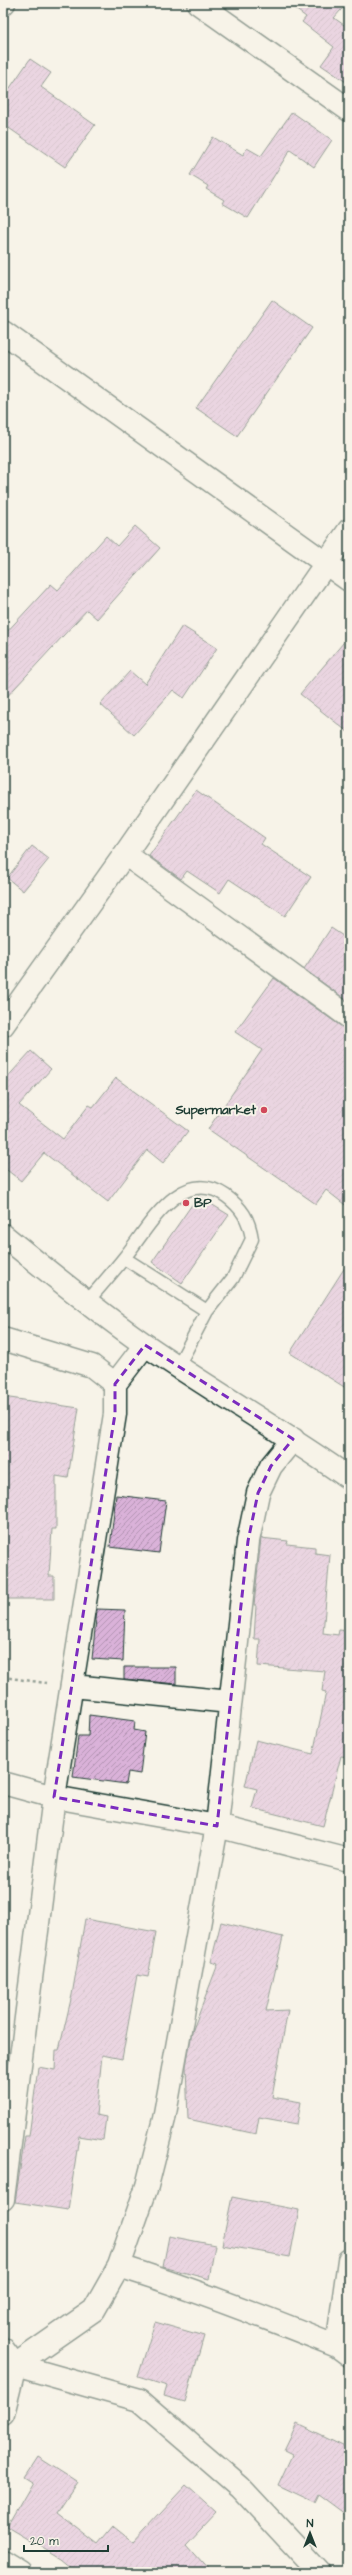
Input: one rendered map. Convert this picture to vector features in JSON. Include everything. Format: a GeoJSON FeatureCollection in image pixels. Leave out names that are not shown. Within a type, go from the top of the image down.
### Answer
{"type":"FeatureCollection","features":[{"type":"Feature","properties":{"kind":"street"},"geometry":{"type":"LineString","coordinates":[[198,3],[349,110]]}},
{"type":"Feature","properties":{"kind":"street"},"geometry":{"type":"LineString","coordinates":[[3,332],[349,580]]}},
{"type":"Feature","properties":{"kind":"street"},"geometry":{"type":"LineString","coordinates":[[3,1025],[125,854],[349,530]]}},
{"type":"Feature","properties":{"kind":"street"},"geometry":{"type":"LineString","coordinates":[[125,854],[349,1017]]}},
{"type":"Feature","properties":{"kind":"street"},"geometry":{"type":"LineString","coordinates":[[3,1235],[86,1302],[145,1345],[293,1439],[349,1478]]}},
{"type":"Feature","properties":{"kind":"street"},"geometry":{"type":"LineString","coordinates":[[3,1339],[92,1366],[115,1384]]}},
{"type":"Feature","properties":{"kind":"street"},"geometry":{"type":"LineString","coordinates":[[3,2199],[54,1796],[73,1686],[115,1414],[115,1384],[145,1345]]}},
{"type":"Feature","properties":{"kind":"street"},"geometry":{"type":"LineString","coordinates":[[9,2357],[94,2310],[118,2266],[147,2186],[164,2119],[216,1826],[248,1541],[258,1493],[271,1466],[293,1439]]}},
{"type":"Feature","properties":{"kind":"street"},"geometry":{"type":"LineString","coordinates":[[73,1686],[230,1702]]}},
{"type":"Feature","properties":{"kind":"street"},"geometry":{"type":"LineString","coordinates":[[3,1782],[54,1796],[216,1826],[349,1860]]}},
{"type":"Feature","properties":{"kind":"street"},"geometry":{"type":"LineString","coordinates":[[118,2266],[192,2289],[343,2351],[349,2260]]}},
{"type":"Feature","properties":{"kind":"street"},"geometry":{"type":"LineString","coordinates":[[3,2414],[9,2357]]}},
{"type":"Feature","properties":{"kind":"street"},"geometry":{"type":"LineString","coordinates":[[9,2357],[139,2400],[240,2487],[319,2572]]}},
{"type":"Feature","properties":{"kind":"street"},"geometry":{"type":"LineString","coordinates":[[3,2562],[21,2572]]}},
{"type":"Feature","properties":{"kind":"lane"},"geometry":{"type":"LineString","coordinates":[[86,1302],[124,1258],[161,1209],[183,1192],[198,1186],[224,1195],[245,1214],[250,1225],[252,1239],[233,1278],[207,1311],[178,1366]]}},
{"type":"Feature","properties":{"kind":"lane"},"geometry":{"type":"LineString","coordinates":[[124,1258],[207,1311]]}},
{"type":"Feature","properties":{"kind":"path"},"geometry":{"type":"LineString","coordinates":[[3,1677],[73,1686]]}},
{"type":"Feature","properties":{"kind":"highlighted area"},"geometry":{"type":"Polygon","coordinates":[[[145,1345],[293,1439],[271,1466],[258,1493],[248,1541],[217,1826],[54,1797],[115,1414],[115,1384],[145,1345]]]}},
{"type":"Feature","properties":{"kind":"building"},"geometry":{"type":"Polygon","coordinates":[[[287,3],[347,3],[334,18],[347,27],[349,25],[349,84],[321,65],[334,47],[302,22],[306,17],[287,3]]]}},
{"type":"Feature","properties":{"kind":"building"},"geometry":{"type":"Polygon","coordinates":[[[30,59],[51,73],[41,87],[95,125],[65,167],[3,124],[3,98],[30,59]]]}},
{"type":"Feature","properties":{"kind":"building"},"geometry":{"type":"Polygon","coordinates":[[[292,112],[332,140],[314,167],[290,150],[248,218],[222,203],[224,200],[206,189],[208,186],[190,175],[213,137],[243,155],[247,148],[261,156],[292,112]]]}},
{"type":"Feature","properties":{"kind":"building"},"geometry":{"type":"Polygon","coordinates":[[[272,300],[312,328],[237,436],[196,408],[272,300]]]}},
{"type":"Feature","properties":{"kind":"building"},"geometry":{"type":"Polygon","coordinates":[[[135,526],[160,548],[97,619],[87,610],[3,701],[3,636],[51,584],[58,590],[106,536],[117,546],[135,526]]]}},
{"type":"Feature","properties":{"kind":"building"},"geometry":{"type":"Polygon","coordinates":[[[182,626],[217,648],[184,698],[173,690],[134,735],[100,704],[130,671],[145,684],[182,626]]]}},
{"type":"Feature","properties":{"kind":"building"},"geometry":{"type":"Polygon","coordinates":[[[349,636],[349,733],[300,694],[349,636]]]}},
{"type":"Feature","properties":{"kind":"building"},"geometry":{"type":"Polygon","coordinates":[[[196,790],[265,838],[261,844],[311,877],[285,916],[229,879],[220,893],[187,871],[181,879],[149,856],[196,790]]]}},
{"type":"Feature","properties":{"kind":"building"},"geometry":{"type":"Polygon","coordinates":[[[32,846],[49,859],[23,891],[7,878],[32,846]]]}},
{"type":"Feature","properties":{"kind":"building"},"geometry":{"type":"Polygon","coordinates":[[[331,928],[349,940],[349,1002],[304,969],[331,928]]]}},
{"type":"Feature","properties":{"kind":"building"},"geometry":{"type":"Polygon","coordinates":[[[274,978],[342,1027],[349,1029],[349,1208],[326,1190],[316,1204],[208,1129],[262,1050],[235,1032],[274,978]]]}},
{"type":"Feature","properties":{"kind":"building"},"geometry":{"type":"Polygon","coordinates":[[[31,1051],[51,1069],[19,1105],[63,1139],[89,1105],[93,1107],[116,1078],[188,1131],[163,1163],[147,1150],[108,1202],[44,1153],[21,1181],[3,1167],[3,1082],[31,1051]]]}},
{"type":"Feature","properties":{"kind":"building"},"geometry":{"type":"Polygon","coordinates":[[[198,1196],[229,1215],[182,1283],[152,1262],[198,1196]]]}},
{"type":"Feature","properties":{"kind":"building"},"geometry":{"type":"Polygon","coordinates":[[[349,1261],[349,1390],[290,1353],[349,1261]]]}},
{"type":"Feature","properties":{"kind":"building"},"geometry":{"type":"Polygon","coordinates":[[[3,1397],[79,1408],[68,1478],[56,1476],[56,1529],[52,1529],[49,1576],[54,1576],[54,1599],[3,1599],[3,1397]]]}},
{"type":"Feature","properties":{"kind":"building"},"geometry":{"type":"Polygon","coordinates":[[[116,1495],[166,1501],[159,1553],[110,1547],[116,1495]]]}},
{"type":"Feature","properties":{"kind":"building"},"geometry":{"type":"Polygon","coordinates":[[[261,1538],[288,1541],[287,1544],[315,1547],[315,1553],[330,1555],[323,1633],[338,1635],[339,1630],[349,1631],[349,1757],[341,1756],[323,1826],[252,1808],[257,1789],[245,1786],[256,1740],[313,1754],[326,1692],[322,1691],[325,1671],[258,1666],[260,1639],[254,1639],[256,1605],[254,1605],[261,1538]]]}},
{"type":"Feature","properties":{"kind":"building"},"geometry":{"type":"Polygon","coordinates":[[[97,1609],[125,1610],[123,1661],[92,1659],[97,1609]]]}},
{"type":"Feature","properties":{"kind":"building"},"geometry":{"type":"Polygon","coordinates":[[[124,1667],[176,1667],[176,1684],[124,1679],[124,1667]]]}},
{"type":"Feature","properties":{"kind":"building"},"geometry":{"type":"Polygon","coordinates":[[[89,1715],[135,1721],[134,1730],[145,1732],[140,1774],[128,1772],[126,1784],[73,1777],[78,1736],[88,1736],[89,1715]]]}},
{"type":"Feature","properties":{"kind":"building"},"geometry":{"type":"Polygon","coordinates":[[[85,1919],[156,1932],[148,1977],[137,1975],[122,2059],[102,2055],[96,2115],[106,2117],[103,2140],[79,2136],[68,2210],[15,2202],[25,2136],[29,2136],[38,2067],[55,2070],[56,2050],[59,2050],[72,1995],[85,1919]]]}},
{"type":"Feature","properties":{"kind":"building"},"geometry":{"type":"Polygon","coordinates":[[[221,1922],[283,1937],[266,2011],[288,2010],[272,2097],[301,2102],[297,2124],[259,2117],[256,2134],[188,2119],[186,2066],[192,2032],[218,1964],[211,1962],[221,1922]]]}},
{"type":"Feature","properties":{"kind":"building"},"geometry":{"type":"Polygon","coordinates":[[[232,2197],[299,2210],[290,2257],[222,2245],[232,2197]]]}},
{"type":"Feature","properties":{"kind":"building"},"geometry":{"type":"Polygon","coordinates":[[[169,2236],[215,2245],[209,2279],[163,2267],[169,2236]]]}},
{"type":"Feature","properties":{"kind":"building"},"geometry":{"type":"Polygon","coordinates":[[[155,2322],[204,2336],[185,2402],[164,2396],[167,2386],[138,2377],[155,2322]]]}},
{"type":"Feature","properties":{"kind":"building"},"geometry":{"type":"Polygon","coordinates":[[[297,2424],[349,2449],[349,2517],[318,2494],[314,2502],[278,2485],[292,2455],[284,2451],[297,2424]]]}},
{"type":"Feature","properties":{"kind":"building"},"geometry":{"type":"Polygon","coordinates":[[[38,2457],[77,2482],[57,2512],[98,2544],[113,2526],[133,2542],[186,2485],[216,2512],[186,2544],[211,2572],[77,2572],[61,2559],[7,2527],[33,2482],[25,2477],[38,2457]]]}},
{"type":"Feature","properties":{"kind":"place","name":"Supermarket"},"geometry":{"type":"Point","coordinates":[264,1110]}},
{"type":"Feature","properties":{"kind":"place","name":"BP"},"geometry":{"type":"Point","coordinates":[186,1203]}}]}
